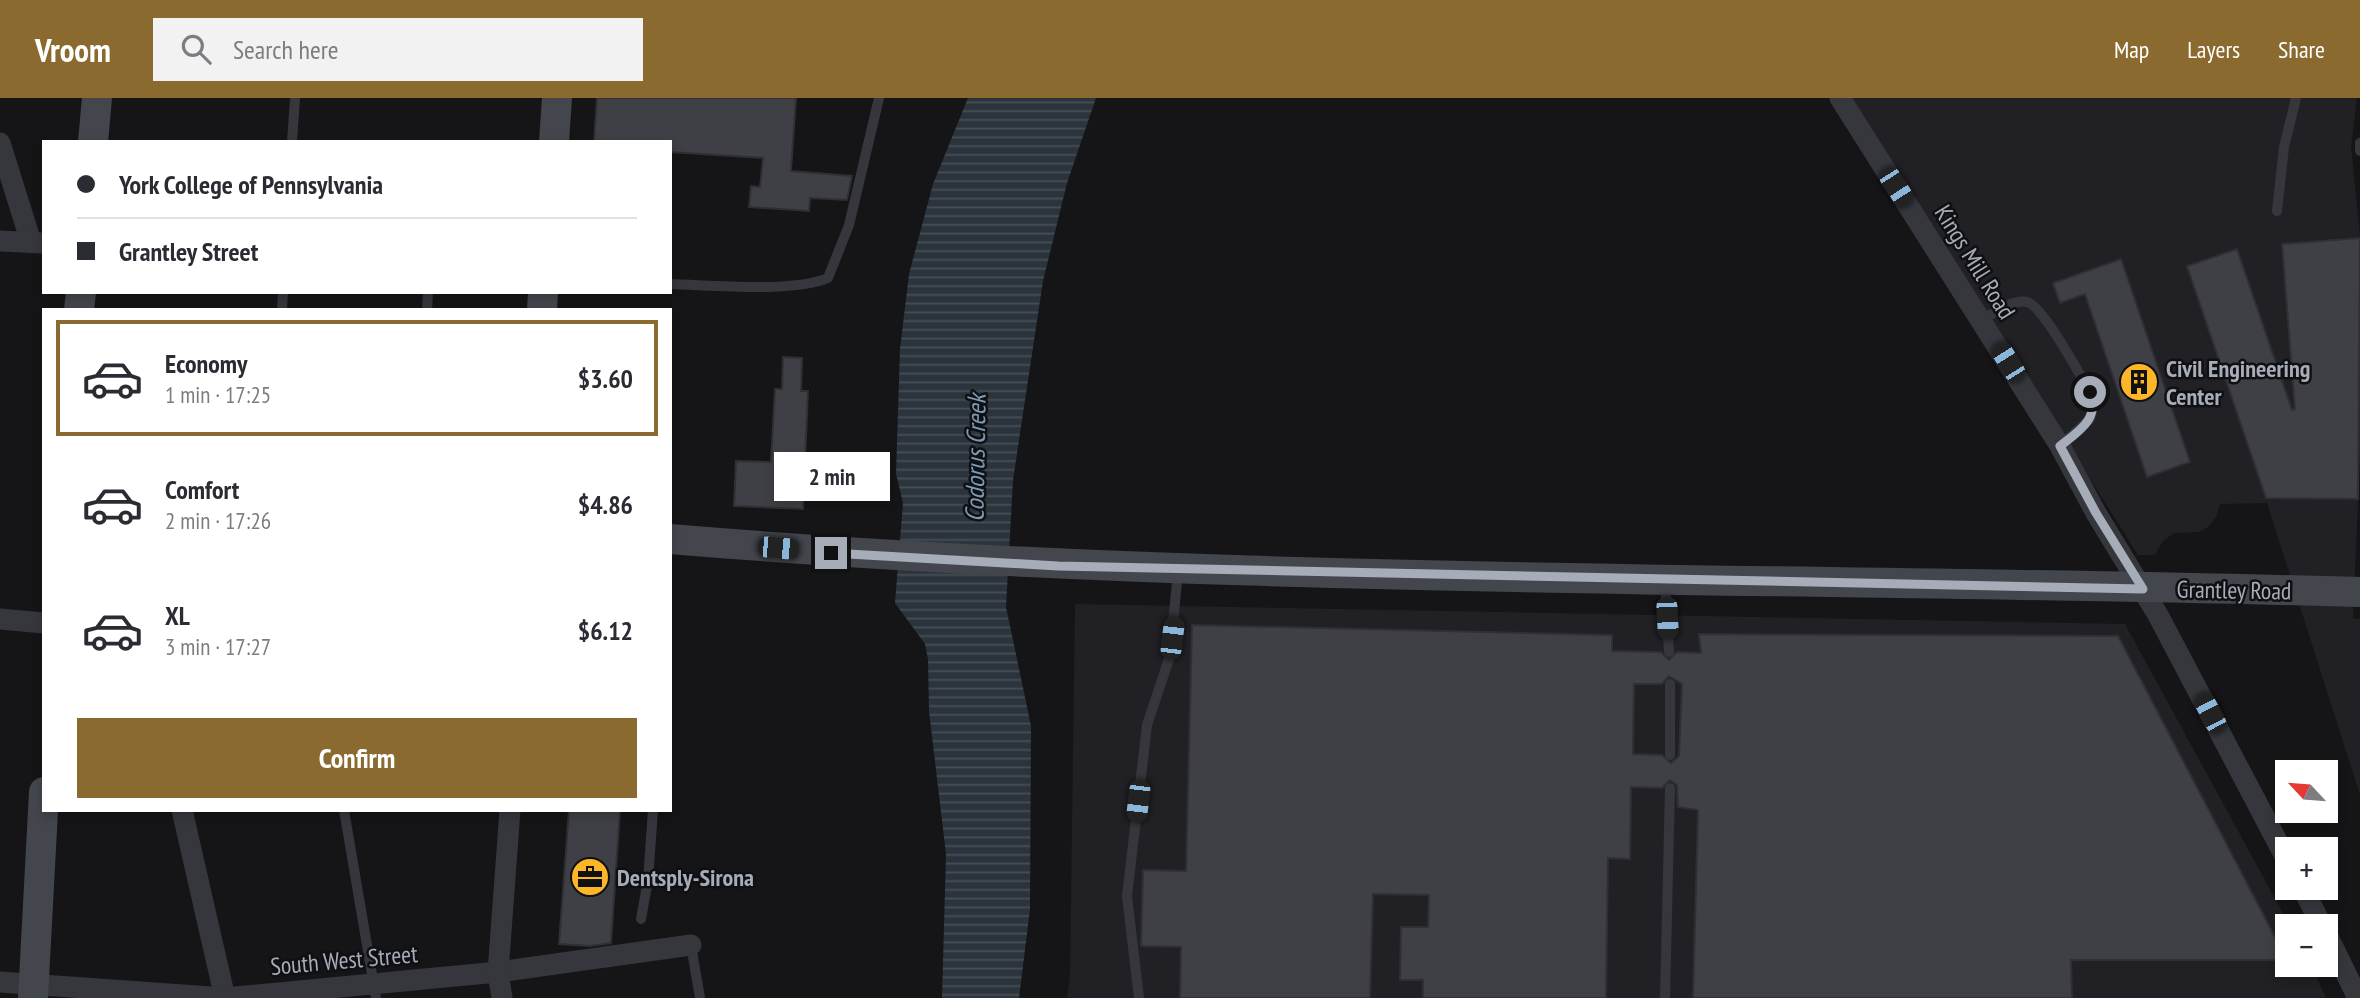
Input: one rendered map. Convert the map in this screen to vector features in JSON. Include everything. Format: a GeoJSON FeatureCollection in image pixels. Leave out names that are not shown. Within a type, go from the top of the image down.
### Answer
{"type":"FeatureCollection","features":[{"type":"Feature","properties":{"kind":"street"},"geometry":{"type":"LineString","coordinates":[[93,140],[97,98]]}},
{"type":"Feature","properties":{"kind":"street"},"geometry":{"type":"LineString","coordinates":[[554,140],[557,98]]}},
{"type":"Feature","properties":{"kind":"street","name":"Kings Mill Road"},"geometry":{"type":"LineString","coordinates":[[1840,98],[2060,446],[2096,513],[2143,589],[2275,837]]}},
{"type":"Feature","properties":{"kind":"street"},"geometry":{"type":"LineString","coordinates":[[0,143],[38,243],[0,241]]}},
{"type":"Feature","properties":{"kind":"street","name":"Grantley Road"},"geometry":{"type":"LineString","coordinates":[[672,539],[858,555],[1058,566],[2360,592]]}},
{"type":"Feature","properties":{"kind":"street"},"geometry":{"type":"LineString","coordinates":[[0,619],[42,623]]}},
{"type":"Feature","properties":{"kind":"street"},"geometry":{"type":"LineString","coordinates":[[33,991],[43,812]]}},
{"type":"Feature","properties":{"kind":"street"},"geometry":{"type":"LineString","coordinates":[[182,812],[225,998]]}},
{"type":"Feature","properties":{"kind":"street"},"geometry":{"type":"LineString","coordinates":[[502,998],[498,972],[510,812]]}},
{"type":"Feature","properties":{"kind":"street","name":"South West Street"},"geometry":{"type":"LineString","coordinates":[[0,982],[33,991],[225,998],[375,991],[691,945]]}},
{"type":"Feature","properties":{"kind":"street"},"geometry":{"type":"LineString","coordinates":[[2338,957],[2358,998]]}},
{"type":"Feature","properties":{"kind":"lane"},"geometry":{"type":"LineString","coordinates":[[292,140],[295,98]]}},
{"type":"Feature","properties":{"kind":"lane"},"geometry":{"type":"LineString","coordinates":[[672,284],[789,285],[814,284],[828,278],[849,225],[879,98]]}},
{"type":"Feature","properties":{"kind":"lane"},"geometry":{"type":"LineString","coordinates":[[2277,211],[2284,147],[2296,98]]}},
{"type":"Feature","properties":{"kind":"lane"},"geometry":{"type":"LineString","coordinates":[[2360,143],[2360,151]]}},
{"type":"Feature","properties":{"kind":"lane"},"geometry":{"type":"LineString","coordinates":[[1982,320],[2016,302],[2027,302],[2035,305],[2046,320],[2094,403],[2090,419],[2060,446]]}},
{"type":"Feature","properties":{"kind":"lane"},"geometry":{"type":"LineString","coordinates":[[1139,998],[1126,896],[1147,725],[1170,656],[1178,569]]}},
{"type":"Feature","properties":{"kind":"lane"},"geometry":{"type":"LineString","coordinates":[[1665,580],[1669,652]]}},
{"type":"Feature","properties":{"kind":"lane"},"geometry":{"type":"LineString","coordinates":[[1670,684],[1670,755]]}},
{"type":"Feature","properties":{"kind":"lane"},"geometry":{"type":"LineString","coordinates":[[1665,998],[1671,788]]}},
{"type":"Feature","properties":{"kind":"lane"},"geometry":{"type":"LineString","coordinates":[[344,812],[375,991]]}},
{"type":"Feature","properties":{"kind":"lane"},"geometry":{"type":"LineString","coordinates":[[641,919],[648,880],[653,812]]}},
{"type":"Feature","properties":{"kind":"lane"},"geometry":{"type":"LineString","coordinates":[[691,945],[700,998]]}},
{"type":"Feature","properties":{"kind":"shaded area"},"geometry":{"type":"Polygon","coordinates":[[[1850,98],[2357,98],[2351,147],[2360,237],[2360,456],[2353,618],[2360,619],[2360,795],[2267,503],[2220,504],[2216,517],[2208,527],[2199,532],[2174,533],[2163,541],[2155,555],[2138,555],[1850,98]]]}},
{"type":"Feature","properties":{"kind":"shaded area"},"geometry":{"type":"Polygon","coordinates":[[[1075,604],[2125,624],[2283,914],[2275,914],[2275,977],[2317,977],[2326,998],[1067,998],[1070,977],[1075,604]]]}},
{"type":"Feature","properties":{"kind":"water","name":"Codorus Creek"},"geometry":{"type":"Polygon","coordinates":[[[968,98],[1096,98],[1067,183],[1043,281],[1013,480],[1006,607],[1031,726],[1030,909],[1019,998],[942,998],[946,854],[929,711],[928,659],[925,644],[895,603],[903,503],[896,474],[900,349],[909,274],[933,184],[968,98]]]}},
{"type":"Feature","properties":{"kind":"building"},"geometry":{"type":"Polygon","coordinates":[[[597,98],[796,98],[791,171],[852,176],[847,200],[810,198],[809,211],[749,207],[751,186],[760,187],[763,158],[672,152],[672,140],[594,140],[597,98]]]}},
{"type":"Feature","properties":{"kind":"building"},"geometry":{"type":"Polygon","coordinates":[[[2360,238],[2358,499],[2266,498],[2187,266],[2237,249],[2292,410],[2295,409],[2282,244],[2360,238]]]}},
{"type":"Feature","properties":{"kind":"building","name":"Civil Engineering Center"},"geometry":{"type":"Polygon","coordinates":[[[2121,259],[2190,462],[2147,477],[2085,294],[2060,303],[2053,283],[2121,259]]]}},
{"type":"Feature","properties":{"kind":"building"},"geometry":{"type":"Polygon","coordinates":[[[783,357],[802,358],[801,391],[808,391],[803,509],[734,506],[736,461],[771,462],[775,389],[782,389],[783,357]]]}},
{"type":"Feature","properties":{"kind":"building"},"geometry":{"type":"Polygon","coordinates":[[[1192,625],[1612,635],[1612,651],[1661,652],[1669,660],[1677,652],[1701,653],[1699,634],[2118,636],[2275,937],[2275,960],[2071,960],[2072,998],[1693,998],[1698,810],[1678,807],[1677,785],[1670,780],[1662,788],[1631,787],[1630,859],[1608,858],[1606,998],[1423,998],[1423,980],[1400,980],[1401,927],[1428,927],[1429,895],[1373,894],[1370,998],[1180,998],[1181,947],[1141,946],[1143,870],[1186,871],[1192,625]],[[1669,676],[1662,684],[1634,684],[1633,754],[1662,755],[1671,763],[1679,756],[1682,684],[1669,676]]]}},
{"type":"Feature","properties":{"kind":"building","name":"Dentsply-Sirona"},"geometry":{"type":"Polygon","coordinates":[[[569,812],[620,812],[611,943],[590,946],[559,944],[569,812]]]}},
{"type":"Feature","properties":{"kind":"place","name":"Civil Engineering Center"},"geometry":{"type":"Point","coordinates":[2139,382]}},
{"type":"Feature","properties":{"kind":"place","name":"Dentsply-Sirona"},"geometry":{"type":"Point","coordinates":[590,877]}},
{"type":"Feature","properties":{"kind":"route"},"geometry":{"type":"LineString","coordinates":[[831,553],[1058,566],[2143,589],[2096,513],[2060,446],[2090,419],[2094,403],[2090,392]]}}]}
